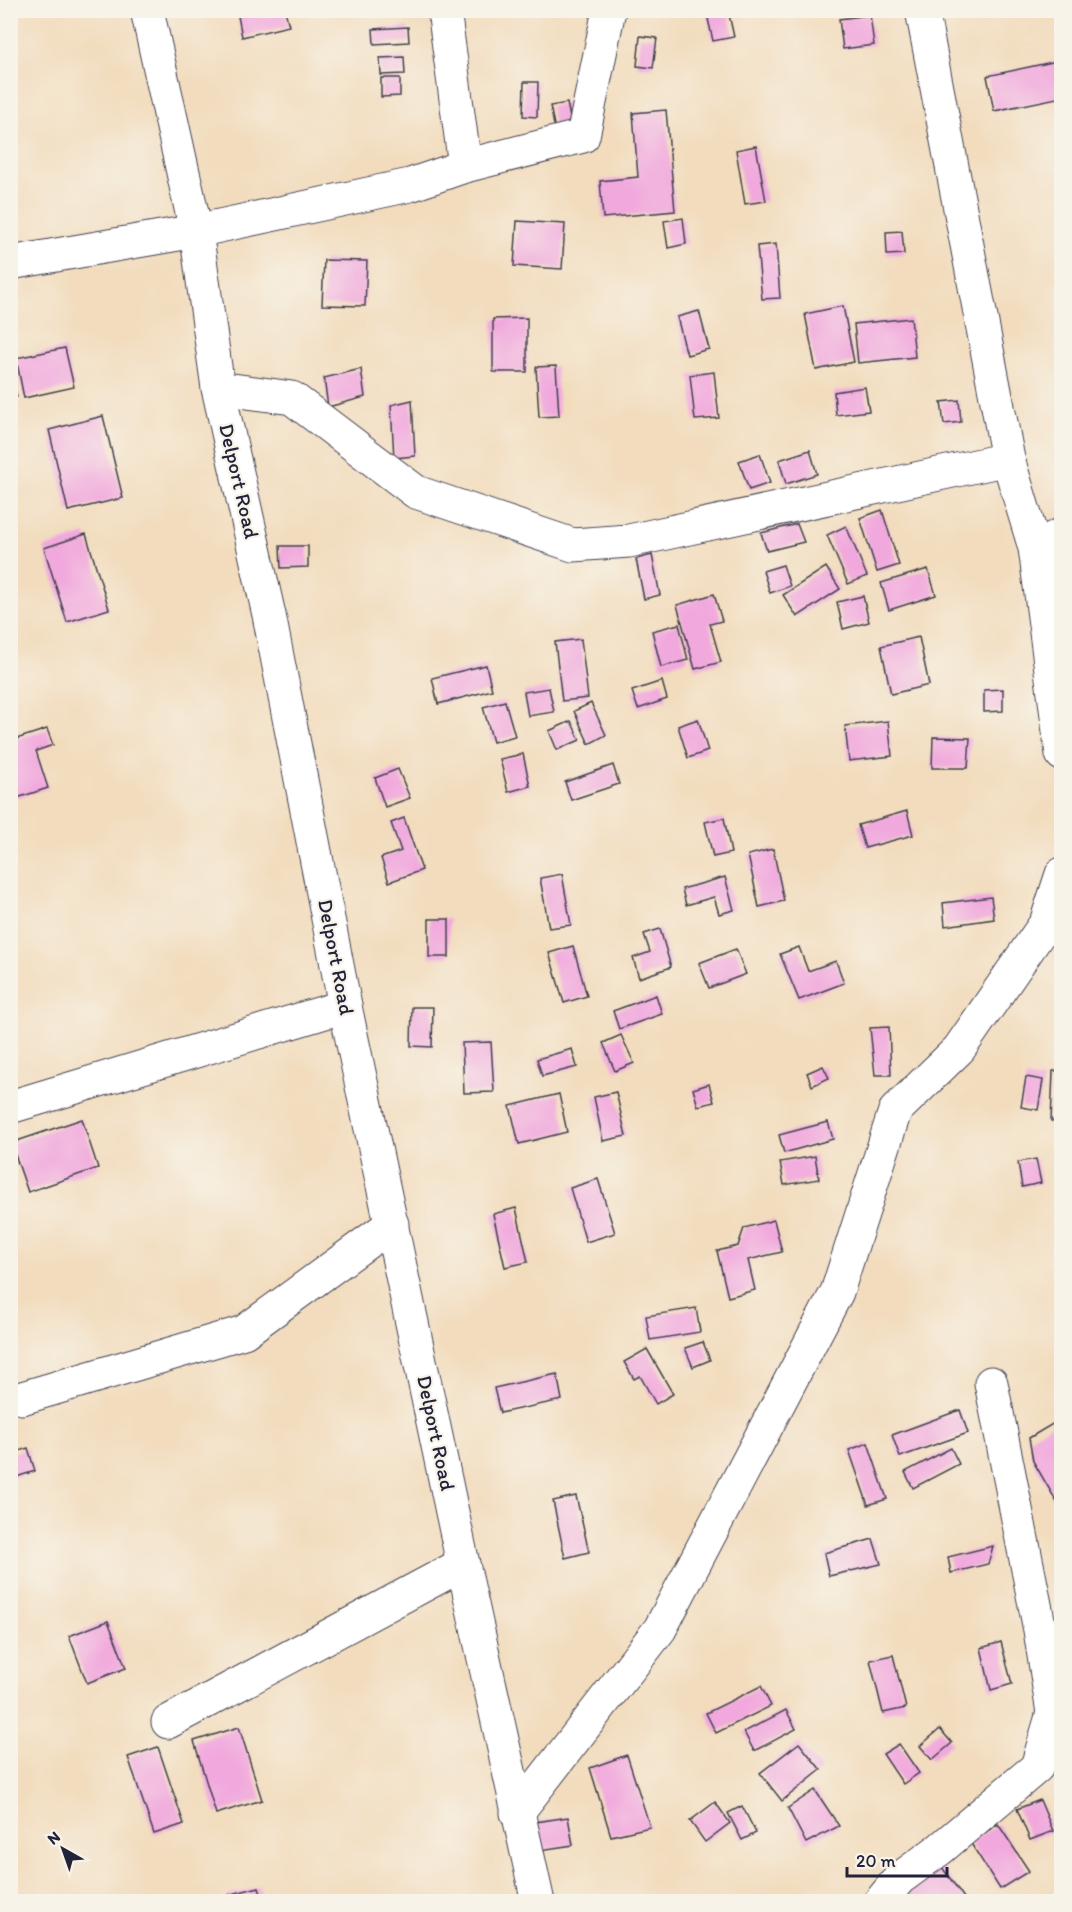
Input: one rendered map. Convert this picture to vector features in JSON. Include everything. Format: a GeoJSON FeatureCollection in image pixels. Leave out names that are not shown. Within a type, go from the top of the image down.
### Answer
{"type":"FeatureCollection","features":[{"type":"Feature","properties":{"kind":"street","name":"Delport Road"},"geometry":{"type":"LineString","coordinates":[[147,10],[196,231],[218,388],[269,615],[345,1006],[463,1564],[538,1902]]}},
{"type":"Feature","properties":{"kind":"street"},"geometry":{"type":"LineString","coordinates":[[444,10],[465,166]]}},
{"type":"Feature","properties":{"kind":"street"},"geometry":{"type":"LineString","coordinates":[[10,263],[196,231],[410,186],[465,166],[583,136],[609,10]]}},
{"type":"Feature","properties":{"kind":"street"},"geometry":{"type":"LineString","coordinates":[[922,10],[1008,459],[1048,541],[1062,754]]}},
{"type":"Feature","properties":{"kind":"street"},"geometry":{"type":"LineString","coordinates":[[218,388],[292,398],[416,492],[573,545],[629,541],[1008,459]]}},
{"type":"Feature","properties":{"kind":"street"},"geometry":{"type":"LineString","coordinates":[[517,1813],[660,1629],[837,1292],[895,1111],[959,1049],[1046,923],[1062,874]]}},
{"type":"Feature","properties":{"kind":"street"},"geometry":{"type":"LineString","coordinates":[[10,1107],[345,1006]]}},
{"type":"Feature","properties":{"kind":"street"},"geometry":{"type":"LineString","coordinates":[[22,1398],[244,1332],[392,1224]]}},
{"type":"Feature","properties":{"kind":"street"},"geometry":{"type":"LineString","coordinates":[[880,1902],[899,1879],[940,1850],[1037,1767],[1057,1710],[991,1383]]}},
{"type":"Feature","properties":{"kind":"street"},"geometry":{"type":"LineString","coordinates":[[168,1722],[463,1564]]}},
{"type":"Feature","properties":{"kind":"building"},"geometry":{"type":"Polygon","coordinates":[[[264,10],[285,10],[289,26],[242,37],[238,16],[264,10]]]}},
{"type":"Feature","properties":{"kind":"building"},"geometry":{"type":"Polygon","coordinates":[[[706,10],[728,10],[734,37],[713,41],[706,10]]]}},
{"type":"Feature","properties":{"kind":"building"},"geometry":{"type":"Polygon","coordinates":[[[870,15],[874,45],[843,49],[839,19],[870,15]]]}},
{"type":"Feature","properties":{"kind":"building"},"geometry":{"type":"Polygon","coordinates":[[[408,27],[409,42],[374,44],[373,29],[408,27]]]}},
{"type":"Feature","properties":{"kind":"building"},"geometry":{"type":"Polygon","coordinates":[[[640,36],[657,38],[653,68],[637,66],[640,36]]]}},
{"type":"Feature","properties":{"kind":"building"},"geometry":{"type":"Polygon","coordinates":[[[404,57],[405,74],[381,75],[380,58],[404,57]]]}},
{"type":"Feature","properties":{"kind":"building"},"geometry":{"type":"Polygon","coordinates":[[[1062,60],[1062,97],[994,111],[987,76],[1062,60]]]}},
{"type":"Feature","properties":{"kind":"building"},"geometry":{"type":"Polygon","coordinates":[[[381,78],[400,78],[400,96],[381,97],[381,78]]]}},
{"type":"Feature","properties":{"kind":"building"},"geometry":{"type":"Polygon","coordinates":[[[524,82],[538,82],[537,117],[523,116],[524,82]]]}},
{"type":"Feature","properties":{"kind":"building"},"geometry":{"type":"Polygon","coordinates":[[[567,103],[572,127],[555,130],[550,106],[567,103]]]}},
{"type":"Feature","properties":{"kind":"building"},"geometry":{"type":"Polygon","coordinates":[[[666,110],[675,211],[603,218],[600,181],[638,177],[633,113],[666,110]]]}},
{"type":"Feature","properties":{"kind":"building"},"geometry":{"type":"Polygon","coordinates":[[[756,146],[766,201],[745,204],[736,150],[756,146]]]}},
{"type":"Feature","properties":{"kind":"building"},"geometry":{"type":"Polygon","coordinates":[[[683,218],[686,244],[668,248],[664,221],[683,218]]]}},
{"type":"Feature","properties":{"kind":"building"},"geometry":{"type":"Polygon","coordinates":[[[517,221],[565,224],[562,269],[514,266],[517,221]]]}},
{"type":"Feature","properties":{"kind":"building"},"geometry":{"type":"Polygon","coordinates":[[[902,231],[904,254],[887,255],[886,232],[902,231]]]}},
{"type":"Feature","properties":{"kind":"building"},"geometry":{"type":"Polygon","coordinates":[[[776,244],[780,298],[762,299],[757,246],[776,244]]]}},
{"type":"Feature","properties":{"kind":"building"},"geometry":{"type":"Polygon","coordinates":[[[324,260],[367,261],[365,306],[322,305],[324,260]]]}},
{"type":"Feature","properties":{"kind":"building"},"geometry":{"type":"Polygon","coordinates":[[[843,306],[854,362],[816,370],[805,314],[843,306]]]}},
{"type":"Feature","properties":{"kind":"building"},"geometry":{"type":"Polygon","coordinates":[[[699,311],[709,349],[687,355],[677,317],[699,311]]]}},
{"type":"Feature","properties":{"kind":"building"},"geometry":{"type":"Polygon","coordinates":[[[527,318],[527,372],[493,372],[493,319],[527,318]]]}},
{"type":"Feature","properties":{"kind":"building"},"geometry":{"type":"Polygon","coordinates":[[[911,318],[915,357],[858,363],[854,324],[911,318]]]}},
{"type":"Feature","properties":{"kind":"building"},"geometry":{"type":"Polygon","coordinates":[[[65,348],[74,387],[24,398],[16,358],[65,348]]]}},
{"type":"Feature","properties":{"kind":"building"},"geometry":{"type":"Polygon","coordinates":[[[556,366],[559,416],[539,417],[536,367],[556,366]]]}},
{"type":"Feature","properties":{"kind":"building"},"geometry":{"type":"Polygon","coordinates":[[[361,369],[365,397],[328,407],[324,378],[361,369]]]}},
{"type":"Feature","properties":{"kind":"building"},"geometry":{"type":"Polygon","coordinates":[[[10,370],[17,397],[10,398],[10,370]]]}},
{"type":"Feature","properties":{"kind":"building"},"geometry":{"type":"Polygon","coordinates":[[[714,372],[719,418],[695,420],[690,375],[714,372]]]}},
{"type":"Feature","properties":{"kind":"building"},"geometry":{"type":"Polygon","coordinates":[[[865,387],[869,411],[836,415],[834,392],[865,387]]]}},
{"type":"Feature","properties":{"kind":"building"},"geometry":{"type":"Polygon","coordinates":[[[412,400],[415,456],[394,458],[391,405],[412,400]]]}},
{"type":"Feature","properties":{"kind":"building"},"geometry":{"type":"Polygon","coordinates":[[[959,400],[961,422],[944,424],[941,402],[959,400]]]}},
{"type":"Feature","properties":{"kind":"building"},"geometry":{"type":"Polygon","coordinates":[[[103,416],[123,498],[68,511],[49,430],[103,416]]]}},
{"type":"Feature","properties":{"kind":"building"},"geometry":{"type":"Polygon","coordinates":[[[810,450],[817,474],[786,484],[779,460],[810,450]]]}},
{"type":"Feature","properties":{"kind":"building"},"geometry":{"type":"Polygon","coordinates":[[[760,454],[770,483],[749,490],[739,461],[760,454]]]}},
{"type":"Feature","properties":{"kind":"building"},"geometry":{"type":"Polygon","coordinates":[[[882,510],[899,565],[877,572],[860,518],[882,510]]]}},
{"type":"Feature","properties":{"kind":"building"},"geometry":{"type":"Polygon","coordinates":[[[797,524],[804,542],[767,551],[761,533],[797,524]]]}},
{"type":"Feature","properties":{"kind":"building"},"geometry":{"type":"Polygon","coordinates":[[[846,526],[867,576],[848,584],[827,535],[846,526]]]}},
{"type":"Feature","properties":{"kind":"building"},"geometry":{"type":"Polygon","coordinates":[[[86,534],[109,609],[67,622],[44,548],[86,534]]]}},
{"type":"Feature","properties":{"kind":"building"},"geometry":{"type":"Polygon","coordinates":[[[280,546],[308,546],[308,567],[281,568],[280,546]]]}},
{"type":"Feature","properties":{"kind":"building"},"geometry":{"type":"Polygon","coordinates":[[[652,555],[660,595],[644,599],[636,559],[652,555]]]}},
{"type":"Feature","properties":{"kind":"building"},"geometry":{"type":"Polygon","coordinates":[[[783,565],[790,586],[770,593],[763,571],[783,565]]]}},
{"type":"Feature","properties":{"kind":"building"},"geometry":{"type":"Polygon","coordinates":[[[826,567],[840,589],[797,617],[783,595],[826,567]]]}},
{"type":"Feature","properties":{"kind":"building"},"geometry":{"type":"Polygon","coordinates":[[[928,569],[936,595],[889,610],[881,583],[928,569]]]}},
{"type":"Feature","properties":{"kind":"building"},"geometry":{"type":"Polygon","coordinates":[[[714,594],[722,621],[710,624],[721,662],[695,669],[677,605],[714,594]]]}},
{"type":"Feature","properties":{"kind":"building"},"geometry":{"type":"Polygon","coordinates":[[[863,596],[869,622],[843,629],[837,602],[863,596]]]}},
{"type":"Feature","properties":{"kind":"building"},"geometry":{"type":"Polygon","coordinates":[[[679,624],[688,660],[661,667],[652,631],[679,624]]]}},
{"type":"Feature","properties":{"kind":"building"},"geometry":{"type":"Polygon","coordinates":[[[919,637],[929,685],[891,694],[881,646],[919,637]]]}},
{"type":"Feature","properties":{"kind":"building"},"geometry":{"type":"Polygon","coordinates":[[[581,639],[588,698],[562,701],[555,642],[581,639]]]}},
{"type":"Feature","properties":{"kind":"building"},"geometry":{"type":"Polygon","coordinates":[[[486,665],[492,690],[438,704],[432,678],[486,665]]]}},
{"type":"Feature","properties":{"kind":"building"},"geometry":{"type":"Polygon","coordinates":[[[662,681],[667,699],[638,709],[632,691],[662,681]]]}},
{"type":"Feature","properties":{"kind":"building"},"geometry":{"type":"Polygon","coordinates":[[[549,688],[554,712],[528,716],[524,692],[549,688]]]}},
{"type":"Feature","properties":{"kind":"building"},"geometry":{"type":"Polygon","coordinates":[[[1003,689],[1003,711],[984,712],[984,690],[1003,689]]]}},
{"type":"Feature","properties":{"kind":"building"},"geometry":{"type":"Polygon","coordinates":[[[505,701],[515,736],[493,742],[483,707],[505,701]]]}},
{"type":"Feature","properties":{"kind":"building"},"geometry":{"type":"Polygon","coordinates":[[[591,703],[606,735],[589,744],[574,711],[591,703]]]}},
{"type":"Feature","properties":{"kind":"building"},"geometry":{"type":"Polygon","coordinates":[[[698,719],[708,751],[688,758],[678,726],[698,719]]]}},
{"type":"Feature","properties":{"kind":"building"},"geometry":{"type":"Polygon","coordinates":[[[571,721],[580,740],[557,750],[549,731],[571,721]]]}},
{"type":"Feature","properties":{"kind":"building"},"geometry":{"type":"Polygon","coordinates":[[[888,721],[892,756],[849,761],[845,726],[888,721]]]}},
{"type":"Feature","properties":{"kind":"building"},"geometry":{"type":"Polygon","coordinates":[[[47,729],[53,745],[36,751],[48,788],[17,798],[10,778],[10,741],[47,729]]]}},
{"type":"Feature","properties":{"kind":"building"},"geometry":{"type":"Polygon","coordinates":[[[933,737],[970,738],[968,768],[932,768],[933,737]]]}},
{"type":"Feature","properties":{"kind":"building"},"geometry":{"type":"Polygon","coordinates":[[[523,754],[530,786],[508,792],[500,759],[523,754]]]}},
{"type":"Feature","properties":{"kind":"building"},"geometry":{"type":"Polygon","coordinates":[[[613,765],[619,784],[571,800],[565,782],[613,765]]]}},
{"type":"Feature","properties":{"kind":"building"},"geometry":{"type":"Polygon","coordinates":[[[398,769],[410,798],[385,807],[375,778],[398,769]]]}},
{"type":"Feature","properties":{"kind":"building"},"geometry":{"type":"Polygon","coordinates":[[[907,811],[913,835],[865,848],[858,825],[907,811]]]}},
{"type":"Feature","properties":{"kind":"building"},"geometry":{"type":"Polygon","coordinates":[[[404,818],[422,870],[389,882],[381,858],[401,851],[391,823],[404,818]]]}},
{"type":"Feature","properties":{"kind":"building"},"geometry":{"type":"Polygon","coordinates":[[[724,818],[731,853],[713,857],[705,822],[724,818]]]}},
{"type":"Feature","properties":{"kind":"building"},"geometry":{"type":"Polygon","coordinates":[[[773,849],[784,901],[759,907],[748,855],[773,849]]]}},
{"type":"Feature","properties":{"kind":"building"},"geometry":{"type":"Polygon","coordinates":[[[562,874],[571,925],[549,928],[540,878],[562,874]]]}},
{"type":"Feature","properties":{"kind":"building"},"geometry":{"type":"Polygon","coordinates":[[[725,877],[734,910],[719,914],[714,897],[686,905],[682,889],[725,877]]]}},
{"type":"Feature","properties":{"kind":"building"},"geometry":{"type":"Polygon","coordinates":[[[991,897],[994,919],[945,926],[943,903],[991,897]]]}},
{"type":"Feature","properties":{"kind":"building"},"geometry":{"type":"Polygon","coordinates":[[[429,919],[449,919],[449,957],[429,957],[429,919]]]}},
{"type":"Feature","properties":{"kind":"building"},"geometry":{"type":"Polygon","coordinates":[[[660,929],[671,967],[639,978],[633,958],[650,952],[644,934],[660,929]]]}},
{"type":"Feature","properties":{"kind":"building"},"geometry":{"type":"Polygon","coordinates":[[[573,946],[587,996],[564,1003],[549,953],[573,946]]]}},
{"type":"Feature","properties":{"kind":"building"},"geometry":{"type":"Polygon","coordinates":[[[799,947],[808,971],[836,961],[844,983],[799,1000],[780,954],[799,947]]]}},
{"type":"Feature","properties":{"kind":"building"},"geometry":{"type":"Polygon","coordinates":[[[736,949],[746,974],[709,988],[699,963],[736,949]]]}},
{"type":"Feature","properties":{"kind":"building"},"geometry":{"type":"Polygon","coordinates":[[[656,995],[662,1014],[619,1029],[613,1011],[656,995]]]}},
{"type":"Feature","properties":{"kind":"building"},"geometry":{"type":"Polygon","coordinates":[[[412,1007],[433,1007],[432,1047],[411,1046],[412,1007]]]}},
{"type":"Feature","properties":{"kind":"building"},"geometry":{"type":"Polygon","coordinates":[[[889,1027],[891,1075],[875,1075],[870,1028],[889,1027]]]}},
{"type":"Feature","properties":{"kind":"building"},"geometry":{"type":"Polygon","coordinates":[[[621,1035],[634,1063],[615,1071],[603,1043],[621,1035]]]}},
{"type":"Feature","properties":{"kind":"building"},"geometry":{"type":"Polygon","coordinates":[[[491,1042],[494,1092],[464,1093],[462,1043],[491,1042]]]}},
{"type":"Feature","properties":{"kind":"building"},"geometry":{"type":"Polygon","coordinates":[[[572,1049],[577,1067],[542,1076],[537,1059],[572,1049]]]}},
{"type":"Feature","properties":{"kind":"building"},"geometry":{"type":"Polygon","coordinates":[[[823,1066],[829,1078],[812,1086],[807,1073],[823,1066]]]}},
{"type":"Feature","properties":{"kind":"building"},"geometry":{"type":"Polygon","coordinates":[[[1053,1071],[1062,1071],[1062,1121],[1051,1121],[1053,1071]]]}},
{"type":"Feature","properties":{"kind":"building"},"geometry":{"type":"Polygon","coordinates":[[[1026,1077],[1043,1080],[1038,1110],[1021,1107],[1026,1077]]]}},
{"type":"Feature","properties":{"kind":"building"},"geometry":{"type":"Polygon","coordinates":[[[709,1084],[714,1102],[698,1106],[693,1089],[709,1084]]]}},
{"type":"Feature","properties":{"kind":"building"},"geometry":{"type":"Polygon","coordinates":[[[616,1092],[626,1136],[603,1141],[594,1097],[616,1092]]]}},
{"type":"Feature","properties":{"kind":"building"},"geometry":{"type":"Polygon","coordinates":[[[559,1094],[567,1132],[519,1144],[510,1106],[559,1094]]]}},
{"type":"Feature","properties":{"kind":"building"},"geometry":{"type":"Polygon","coordinates":[[[82,1119],[98,1168],[28,1192],[11,1143],[82,1119]]]}},
{"type":"Feature","properties":{"kind":"building"},"geometry":{"type":"Polygon","coordinates":[[[828,1122],[833,1139],[784,1153],[779,1135],[828,1122]]]}},
{"type":"Feature","properties":{"kind":"building"},"geometry":{"type":"Polygon","coordinates":[[[815,1156],[819,1179],[784,1185],[780,1162],[815,1156]]]}},
{"type":"Feature","properties":{"kind":"building"},"geometry":{"type":"Polygon","coordinates":[[[1036,1159],[1041,1183],[1022,1187],[1018,1162],[1036,1159]]]}},
{"type":"Feature","properties":{"kind":"building"},"geometry":{"type":"Polygon","coordinates":[[[598,1179],[615,1233],[586,1242],[570,1188],[598,1179]]]}},
{"type":"Feature","properties":{"kind":"building"},"geometry":{"type":"Polygon","coordinates":[[[516,1208],[528,1262],[505,1267],[493,1214],[516,1208]]]}},
{"type":"Feature","properties":{"kind":"building"},"geometry":{"type":"Polygon","coordinates":[[[774,1220],[782,1252],[748,1260],[755,1290],[728,1297],[717,1251],[738,1246],[744,1228],[774,1220]]]}},
{"type":"Feature","properties":{"kind":"building"},"geometry":{"type":"Polygon","coordinates":[[[696,1308],[700,1332],[650,1340],[646,1316],[696,1308]]]}},
{"type":"Feature","properties":{"kind":"building"},"geometry":{"type":"Polygon","coordinates":[[[703,1342],[710,1360],[693,1367],[685,1348],[703,1342]]]}},
{"type":"Feature","properties":{"kind":"building"},"geometry":{"type":"Polygon","coordinates":[[[647,1349],[673,1394],[656,1404],[640,1376],[634,1379],[624,1362],[647,1349]]]}},
{"type":"Feature","properties":{"kind":"building"},"geometry":{"type":"Polygon","coordinates":[[[557,1374],[562,1400],[500,1413],[494,1388],[557,1374]]]}},
{"type":"Feature","properties":{"kind":"building"},"geometry":{"type":"Polygon","coordinates":[[[960,1410],[968,1433],[900,1457],[892,1435],[960,1410]]]}},
{"type":"Feature","properties":{"kind":"building"},"geometry":{"type":"Polygon","coordinates":[[[1054,1423],[1062,1442],[1062,1511],[1033,1461],[1029,1438],[1054,1423]]]}},
{"type":"Feature","properties":{"kind":"building"},"geometry":{"type":"Polygon","coordinates":[[[868,1443],[887,1499],[868,1505],[849,1450],[868,1443]]]}},
{"type":"Feature","properties":{"kind":"building"},"geometry":{"type":"Polygon","coordinates":[[[28,1448],[35,1471],[10,1479],[10,1454],[28,1448]]]}},
{"type":"Feature","properties":{"kind":"building"},"geometry":{"type":"Polygon","coordinates":[[[951,1448],[959,1464],[913,1488],[905,1472],[951,1448]]]}},
{"type":"Feature","properties":{"kind":"building"},"geometry":{"type":"Polygon","coordinates":[[[576,1496],[589,1552],[565,1558],[553,1501],[576,1496]]]}},
{"type":"Feature","properties":{"kind":"building"},"geometry":{"type":"Polygon","coordinates":[[[873,1539],[881,1564],[829,1576],[824,1553],[873,1539]]]}},
{"type":"Feature","properties":{"kind":"building"},"geometry":{"type":"Polygon","coordinates":[[[993,1546],[988,1564],[951,1573],[948,1557],[993,1546]]]}},
{"type":"Feature","properties":{"kind":"building"},"geometry":{"type":"Polygon","coordinates":[[[108,1621],[126,1668],[87,1683],[69,1636],[108,1621]]]}},
{"type":"Feature","properties":{"kind":"building"},"geometry":{"type":"Polygon","coordinates":[[[1001,1642],[1012,1684],[991,1690],[981,1648],[1001,1642]]]}},
{"type":"Feature","properties":{"kind":"building"},"geometry":{"type":"Polygon","coordinates":[[[893,1655],[906,1708],[883,1713],[870,1660],[893,1655]]]}},
{"type":"Feature","properties":{"kind":"building"},"geometry":{"type":"Polygon","coordinates":[[[761,1686],[771,1706],[716,1733],[706,1713],[761,1686]]]}},
{"type":"Feature","properties":{"kind":"building"},"geometry":{"type":"Polygon","coordinates":[[[786,1710],[796,1729],[754,1751],[744,1732],[786,1710]]]}},
{"type":"Feature","properties":{"kind":"building"},"geometry":{"type":"Polygon","coordinates":[[[239,1727],[262,1800],[216,1814],[194,1741],[239,1727]]]}},
{"type":"Feature","properties":{"kind":"building"},"geometry":{"type":"Polygon","coordinates":[[[940,1729],[952,1743],[932,1760],[920,1746],[940,1729]]]}},
{"type":"Feature","properties":{"kind":"building"},"geometry":{"type":"Polygon","coordinates":[[[799,1743],[821,1770],[782,1801],[760,1773],[799,1743]]]}},
{"type":"Feature","properties":{"kind":"building"},"geometry":{"type":"Polygon","coordinates":[[[899,1744],[919,1773],[903,1784],[883,1754],[899,1744]]]}},
{"type":"Feature","properties":{"kind":"building"},"geometry":{"type":"Polygon","coordinates":[[[158,1747],[184,1824],[154,1834],[128,1757],[158,1747]]]}},
{"type":"Feature","properties":{"kind":"building"},"geometry":{"type":"Polygon","coordinates":[[[627,1755],[650,1827],[611,1836],[590,1768],[627,1755]]]}},
{"type":"Feature","properties":{"kind":"building"},"geometry":{"type":"Polygon","coordinates":[[[815,1790],[839,1826],[806,1843],[788,1808],[815,1790]]]}},
{"type":"Feature","properties":{"kind":"building"},"geometry":{"type":"Polygon","coordinates":[[[1040,1800],[1053,1831],[1030,1840],[1017,1809],[1040,1800]]]}},
{"type":"Feature","properties":{"kind":"building"},"geometry":{"type":"Polygon","coordinates":[[[715,1802],[730,1823],[705,1842],[690,1821],[715,1802]]]}},
{"type":"Feature","properties":{"kind":"building"},"geometry":{"type":"Polygon","coordinates":[[[742,1806],[756,1833],[742,1840],[728,1813],[742,1806]]]}},
{"type":"Feature","properties":{"kind":"building"},"geometry":{"type":"Polygon","coordinates":[[[568,1817],[573,1845],[540,1850],[536,1822],[568,1817]]]}},
{"type":"Feature","properties":{"kind":"building"},"geometry":{"type":"Polygon","coordinates":[[[998,1824],[1029,1871],[1000,1889],[970,1842],[998,1824]]]}},
{"type":"Feature","properties":{"kind":"building"},"geometry":{"type":"Polygon","coordinates":[[[939,1863],[967,1902],[904,1902],[897,1893],[939,1863]]]}},
{"type":"Feature","properties":{"kind":"building"},"geometry":{"type":"Polygon","coordinates":[[[259,1887],[263,1902],[229,1902],[228,1895],[259,1887]]]}}]}
